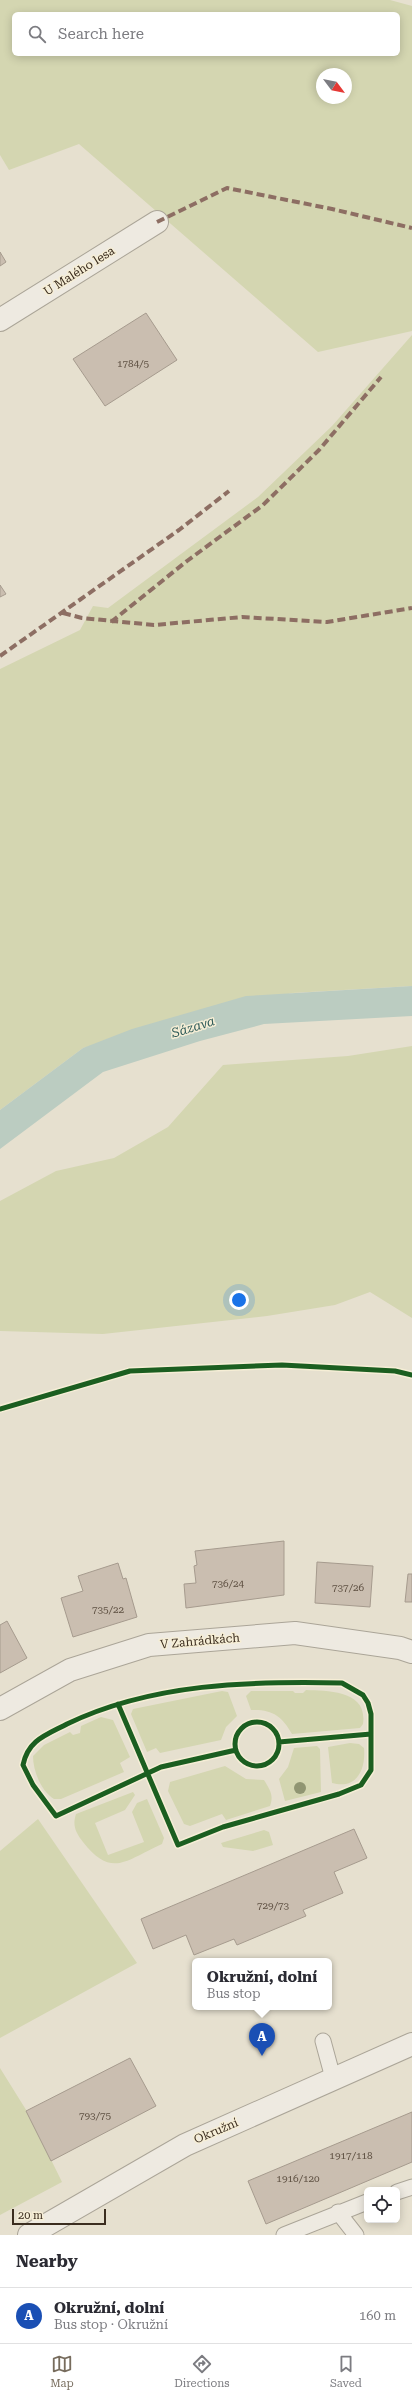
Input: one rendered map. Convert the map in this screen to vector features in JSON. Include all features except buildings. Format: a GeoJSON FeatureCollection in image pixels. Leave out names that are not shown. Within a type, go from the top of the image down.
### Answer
{"type":"FeatureCollection","features":[{"type":"Feature","properties":{"kind":"street","name":"U Malého lesa"},"geometry":{"type":"LineString","coordinates":[[0,320],[157,222]]}},
{"type":"Feature","properties":{"kind":"street","name":"V Zahrádkách"},"geometry":{"type":"LineString","coordinates":[[0,1709],[70,1670],[149,1645],[295,1633],[400,1648],[412,1652]]}},
{"type":"Feature","properties":{"kind":"street","name":"Okružní"},"geometry":{"type":"LineString","coordinates":[[29,2235],[185,2145],[412,2044]]}},
{"type":"Feature","properties":{"kind":"lane"},"geometry":{"type":"LineString","coordinates":[[323,2041],[334,2078]]}},
{"type":"Feature","properties":{"kind":"lane"},"geometry":{"type":"LineString","coordinates":[[400,2191],[412,2186]]}},
{"type":"Feature","properties":{"kind":"lane"},"geometry":{"type":"LineString","coordinates":[[284,2235],[338,2212],[364,2203]]}},
{"type":"Feature","properties":{"kind":"lane"},"geometry":{"type":"LineString","coordinates":[[338,2212],[356,2235]]}},
{"type":"Feature","properties":{"kind":"green space"},"geometry":{"type":"Polygon","coordinates":[[[0,0],[390,0],[412,6],[412,331],[318,352],[79,144],[9,170],[0,155],[0,0]]]}},
{"type":"Feature","properties":{"kind":"green space"},"geometry":{"type":"Polygon","coordinates":[[[412,335],[412,986],[292,993],[83,1048],[0,1110],[0,669],[80,630],[93,606],[108,608],[258,497],[332,426],[412,335]]]}},
{"type":"Feature","properties":{"kind":"green space"},"geometry":{"type":"Polygon","coordinates":[[[412,1046],[412,1318],[370,1292],[335,1305],[267,1316],[103,1334],[0,1331],[0,1201],[56,1171],[114,1158],[168,1127],[223,1065],[348,1056],[412,1046]]]}},
{"type":"Feature","properties":{"kind":"green space"},"geometry":{"type":"Polygon","coordinates":[[[306,1690],[335,1692],[353,1699],[359,1704],[363,1713],[363,1724],[360,1728],[292,1734],[280,1718],[271,1712],[251,1710],[246,1696],[251,1691],[293,1691],[295,1693],[303,1693],[306,1690]]]}},
{"type":"Feature","properties":{"kind":"green space"},"geometry":{"type":"Polygon","coordinates":[[[222,1691],[228,1692],[237,1716],[226,1727],[221,1740],[160,1753],[156,1748],[147,1752],[131,1714],[133,1709],[222,1691]]]}},
{"type":"Feature","properties":{"kind":"green space"},"geometry":{"type":"Polygon","coordinates":[[[101,1717],[113,1720],[130,1757],[120,1763],[124,1772],[61,1799],[54,1799],[45,1791],[36,1774],[33,1756],[44,1745],[70,1732],[73,1735],[80,1733],[81,1726],[101,1717]]]}},
{"type":"Feature","properties":{"kind":"green space"},"geometry":{"type":"Polygon","coordinates":[[[350,1743],[359,1744],[364,1748],[361,1770],[354,1781],[341,1784],[332,1783],[328,1747],[350,1743]]]}},
{"type":"Feature","properties":{"kind":"green space"},"geometry":{"type":"Polygon","coordinates":[[[317,1746],[320,1749],[321,1792],[285,1801],[279,1779],[288,1767],[294,1748],[317,1746]]]}},
{"type":"Feature","properties":{"kind":"green space"},"geometry":{"type":"Polygon","coordinates":[[[225,1766],[246,1779],[264,1780],[270,1790],[270,1806],[226,1820],[222,1814],[190,1826],[184,1824],[168,1791],[170,1782],[225,1766]]]}},
{"type":"Feature","properties":{"kind":"green space"},"geometry":{"type":"Polygon","coordinates":[[[133,1792],[135,1795],[125,1810],[95,1823],[108,1855],[144,1842],[132,1812],[137,1803],[147,1799],[164,1838],[162,1844],[129,1860],[120,1863],[111,1863],[103,1860],[93,1853],[78,1836],[74,1822],[76,1814],[133,1792]]]}},
{"type":"Feature","properties":{"kind":"green space"},"geometry":{"type":"Polygon","coordinates":[[[38,1819],[137,1963],[0,2038],[0,1851],[38,1819]]]}},
{"type":"Feature","properties":{"kind":"green space"},"geometry":{"type":"Polygon","coordinates":[[[264,1830],[269,1832],[273,1845],[253,1851],[223,1847],[221,1843],[264,1830]]]}},
{"type":"Feature","properties":{"kind":"green space"},"geometry":{"type":"Polygon","coordinates":[[[0,2068],[28,2113],[62,2182],[0,2215],[0,2068]]]}},
{"type":"Feature","properties":{"kind":"water","name":"Sázava"},"geometry":{"type":"Polygon","coordinates":[[[412,986],[412,1016],[264,1024],[200,1041],[103,1072],[0,1149],[0,1110],[83,1048],[132,1029],[246,996],[412,986]]]}},
{"type":"Feature","properties":{"kind":"marked path"},"geometry":{"type":"LineString","coordinates":[[157,222],[227,188],[332,209],[412,228]]}},
{"type":"Feature","properties":{"kind":"marked path"},"geometry":{"type":"LineString","coordinates":[[111,622],[187,561],[263,505],[319,450],[381,377]]}},
{"type":"Feature","properties":{"kind":"marked path"},"geometry":{"type":"LineString","coordinates":[[0,656],[179,530],[229,491]]}},
{"type":"Feature","properties":{"kind":"marked path"},"geometry":{"type":"LineString","coordinates":[[63,613],[82,618],[154,625],[242,617],[327,622],[412,608]]}},
{"type":"Feature","properties":{"kind":"cycle path"},"geometry":{"type":"LineString","coordinates":[[0,1409],[130,1371],[282,1365],[395,1371],[412,1375]]}},
{"type":"Feature","properties":{"kind":"cycle path"},"geometry":{"type":"LineString","coordinates":[[118,1704],[178,1845],[223,1827],[339,1794],[361,1785],[371,1770],[371,1714],[368,1703],[363,1695],[342,1683],[237,1684],[167,1692],[133,1700],[99,1710],[45,1735],[29,1750],[23,1765],[33,1785],[56,1816],[161,1767],[236,1750]]}},
{"type":"Feature","properties":{"kind":"cycle path"},"geometry":{"type":"LineString","coordinates":[[257,1722],[269,1726],[275,1732],[279,1744],[275,1756],[269,1762],[257,1766],[245,1762],[239,1756],[235,1744],[239,1732],[245,1726],[257,1722]]}},
{"type":"Feature","properties":{"kind":"cycle path"},"geometry":{"type":"LineString","coordinates":[[279,1742],[371,1734]]}},
{"type":"Feature","properties":{"kind":"place","name":"Okružní, dolní"},"geometry":{"type":"Point","coordinates":[262,2056]}}]}
